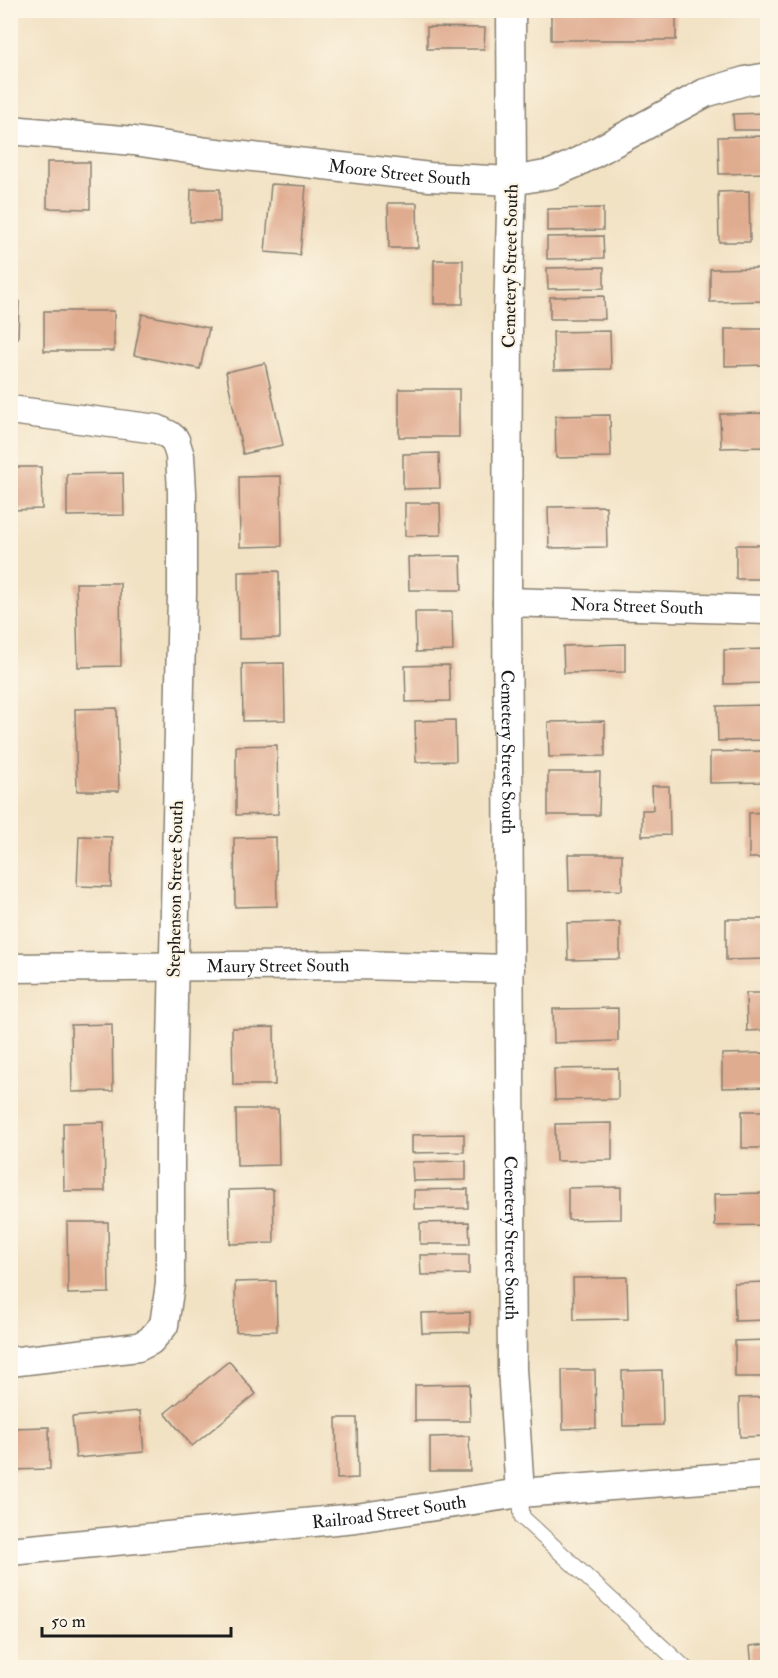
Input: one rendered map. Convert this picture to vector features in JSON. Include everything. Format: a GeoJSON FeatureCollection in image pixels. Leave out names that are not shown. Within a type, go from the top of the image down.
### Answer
{"type":"FeatureCollection","features":[{"type":"Feature","properties":{"kind":"street","name":"Cemetery Street South"},"geometry":{"type":"LineString","coordinates":[[511,10],[512,181],[508,314],[507,602],[512,1369],[520,1493]]}},
{"type":"Feature","properties":{"kind":"street","name":"Moore Street South"},"geometry":{"type":"LineString","coordinates":[[10,130],[134,141],[208,152],[430,177],[512,181],[551,174],[574,164],[705,93],[768,77]]}},
{"type":"Feature","properties":{"kind":"street","name":"Stephenson Street South"},"geometry":{"type":"LineString","coordinates":[[10,410],[157,429],[175,441],[180,456],[182,492],[182,593],[173,967],[170,1284],[164,1325],[150,1341],[138,1347],[10,1362]]}},
{"type":"Feature","properties":{"kind":"street","name":"Nora Street South"},"geometry":{"type":"LineString","coordinates":[[507,602],[768,610]]}},
{"type":"Feature","properties":{"kind":"street","name":"Maury Street South"},"geometry":{"type":"LineString","coordinates":[[10,968],[357,965],[510,969]]}},
{"type":"Feature","properties":{"kind":"street","name":"Railroad Street South"},"geometry":{"type":"LineString","coordinates":[[10,1551],[356,1518],[520,1493],[768,1474]]}},
{"type":"Feature","properties":{"kind":"lane"},"geometry":{"type":"LineString","coordinates":[[520,1493],[522,1517],[685,1668]]}},
{"type":"Feature","properties":{"kind":"building"},"geometry":{"type":"Polygon","coordinates":[[[551,10],[676,10],[676,40],[551,40],[551,10]]]}},
{"type":"Feature","properties":{"kind":"building"},"geometry":{"type":"Polygon","coordinates":[[[427,27],[485,28],[484,49],[427,49],[427,27]]]}},
{"type":"Feature","properties":{"kind":"building"},"geometry":{"type":"Polygon","coordinates":[[[768,113],[768,130],[734,130],[733,114],[768,113]]]}},
{"type":"Feature","properties":{"kind":"building"},"geometry":{"type":"Polygon","coordinates":[[[768,136],[768,173],[719,174],[718,137],[768,136]]]}},
{"type":"Feature","properties":{"kind":"building"},"geometry":{"type":"Polygon","coordinates":[[[47,162],[90,162],[90,209],[47,208],[47,162]]]}},
{"type":"Feature","properties":{"kind":"building"},"geometry":{"type":"Polygon","coordinates":[[[271,184],[306,186],[300,255],[265,252],[271,184]]]}},
{"type":"Feature","properties":{"kind":"building"},"geometry":{"type":"Polygon","coordinates":[[[191,189],[220,189],[220,222],[190,222],[191,189]]]}},
{"type":"Feature","properties":{"kind":"building"},"geometry":{"type":"Polygon","coordinates":[[[749,191],[750,242],[719,242],[718,192],[749,191]]]}},
{"type":"Feature","properties":{"kind":"building"},"geometry":{"type":"Polygon","coordinates":[[[388,203],[417,203],[418,248],[389,248],[388,203]]]}},
{"type":"Feature","properties":{"kind":"building"},"geometry":{"type":"Polygon","coordinates":[[[603,208],[603,230],[547,231],[547,209],[603,208]]]}},
{"type":"Feature","properties":{"kind":"building"},"geometry":{"type":"Polygon","coordinates":[[[603,236],[604,258],[547,259],[547,237],[603,236]]]}},
{"type":"Feature","properties":{"kind":"building"},"geometry":{"type":"Polygon","coordinates":[[[434,260],[463,260],[463,304],[434,304],[434,260]]]}},
{"type":"Feature","properties":{"kind":"building"},"geometry":{"type":"Polygon","coordinates":[[[604,267],[604,288],[548,289],[547,268],[604,267]]]}},
{"type":"Feature","properties":{"kind":"building"},"geometry":{"type":"Polygon","coordinates":[[[767,268],[768,301],[710,302],[710,269],[767,268]]]}},
{"type":"Feature","properties":{"kind":"building"},"geometry":{"type":"Polygon","coordinates":[[[604,296],[605,319],[550,319],[550,297],[604,296]]]}},
{"type":"Feature","properties":{"kind":"building"},"geometry":{"type":"Polygon","coordinates":[[[10,301],[19,301],[18,338],[10,338],[10,301]]]}},
{"type":"Feature","properties":{"kind":"building"},"geometry":{"type":"Polygon","coordinates":[[[44,311],[114,311],[114,351],[44,351],[44,311]]]}},
{"type":"Feature","properties":{"kind":"building"},"geometry":{"type":"Polygon","coordinates":[[[142,314],[209,328],[200,369],[134,355],[142,314]]]}},
{"type":"Feature","properties":{"kind":"building"},"geometry":{"type":"Polygon","coordinates":[[[725,329],[768,329],[768,365],[725,366],[725,329]]]}},
{"type":"Feature","properties":{"kind":"building"},"geometry":{"type":"Polygon","coordinates":[[[610,331],[611,369],[554,370],[553,332],[610,331]]]}},
{"type":"Feature","properties":{"kind":"building"},"geometry":{"type":"Polygon","coordinates":[[[265,363],[283,445],[243,454],[226,372],[265,363]]]}},
{"type":"Feature","properties":{"kind":"building"},"geometry":{"type":"Polygon","coordinates":[[[399,389],[459,389],[459,437],[399,437],[399,389]]]}},
{"type":"Feature","properties":{"kind":"building"},"geometry":{"type":"Polygon","coordinates":[[[768,413],[768,447],[721,448],[720,414],[768,413]]]}},
{"type":"Feature","properties":{"kind":"building"},"geometry":{"type":"Polygon","coordinates":[[[610,415],[611,457],[556,458],[555,416],[610,415]]]}},
{"type":"Feature","properties":{"kind":"building"},"geometry":{"type":"Polygon","coordinates":[[[439,453],[440,488],[403,489],[403,454],[439,453]]]}},
{"type":"Feature","properties":{"kind":"building"},"geometry":{"type":"Polygon","coordinates":[[[10,467],[41,467],[42,509],[10,510],[10,467]]]}},
{"type":"Feature","properties":{"kind":"building"},"geometry":{"type":"Polygon","coordinates":[[[123,473],[124,515],[67,516],[67,474],[123,473]]]}},
{"type":"Feature","properties":{"kind":"building"},"geometry":{"type":"Polygon","coordinates":[[[281,476],[282,546],[240,547],[239,477],[281,476]]]}},
{"type":"Feature","properties":{"kind":"building"},"geometry":{"type":"Polygon","coordinates":[[[405,503],[440,503],[441,535],[405,536],[405,503]]]}},
{"type":"Feature","properties":{"kind":"building"},"geometry":{"type":"Polygon","coordinates":[[[606,506],[607,547],[549,548],[548,507],[606,506]]]}},
{"type":"Feature","properties":{"kind":"building"},"geometry":{"type":"Polygon","coordinates":[[[736,545],[768,545],[768,579],[736,579],[736,545]]]}},
{"type":"Feature","properties":{"kind":"building"},"geometry":{"type":"Polygon","coordinates":[[[461,556],[462,590],[409,590],[408,557],[461,556]]]}},
{"type":"Feature","properties":{"kind":"building"},"geometry":{"type":"Polygon","coordinates":[[[279,571],[280,638],[239,639],[238,572],[279,571]]]}},
{"type":"Feature","properties":{"kind":"building"},"geometry":{"type":"Polygon","coordinates":[[[76,583],[120,583],[121,666],[78,667],[76,583]]]}},
{"type":"Feature","properties":{"kind":"building"},"geometry":{"type":"Polygon","coordinates":[[[415,612],[452,612],[453,651],[416,652],[415,612]]]}},
{"type":"Feature","properties":{"kind":"building"},"geometry":{"type":"Polygon","coordinates":[[[625,644],[625,672],[564,673],[563,646],[625,644]]]}},
{"type":"Feature","properties":{"kind":"building"},"geometry":{"type":"Polygon","coordinates":[[[768,649],[768,683],[724,684],[724,650],[768,649]]]}},
{"type":"Feature","properties":{"kind":"building"},"geometry":{"type":"Polygon","coordinates":[[[284,663],[285,720],[243,721],[242,664],[284,663]]]}},
{"type":"Feature","properties":{"kind":"building"},"geometry":{"type":"Polygon","coordinates":[[[449,665],[450,701],[406,702],[405,666],[449,665]]]}},
{"type":"Feature","properties":{"kind":"building"},"geometry":{"type":"Polygon","coordinates":[[[768,705],[768,740],[718,741],[717,706],[768,705]]]}},
{"type":"Feature","properties":{"kind":"building"},"geometry":{"type":"Polygon","coordinates":[[[117,708],[119,791],[77,791],[75,709],[117,708]]]}},
{"type":"Feature","properties":{"kind":"building"},"geometry":{"type":"Polygon","coordinates":[[[455,720],[456,761],[416,762],[415,721],[455,720]]]}},
{"type":"Feature","properties":{"kind":"building"},"geometry":{"type":"Polygon","coordinates":[[[605,721],[605,756],[549,757],[548,722],[605,721]]]}},
{"type":"Feature","properties":{"kind":"building"},"geometry":{"type":"Polygon","coordinates":[[[277,745],[278,814],[236,815],[236,746],[277,745]]]}},
{"type":"Feature","properties":{"kind":"building"},"geometry":{"type":"Polygon","coordinates":[[[768,751],[768,782],[710,783],[710,752],[768,751]]]}},
{"type":"Feature","properties":{"kind":"building"},"geometry":{"type":"Polygon","coordinates":[[[548,772],[600,772],[599,815],[548,815],[548,772]]]}},
{"type":"Feature","properties":{"kind":"building"},"geometry":{"type":"Polygon","coordinates":[[[652,786],[669,786],[670,835],[642,836],[642,810],[653,810],[652,786]]]}},
{"type":"Feature","properties":{"kind":"building"},"geometry":{"type":"Polygon","coordinates":[[[768,812],[768,858],[749,858],[749,813],[768,812]]]}},
{"type":"Feature","properties":{"kind":"building"},"geometry":{"type":"Polygon","coordinates":[[[79,836],[112,837],[111,887],[77,886],[79,836]]]}},
{"type":"Feature","properties":{"kind":"building"},"geometry":{"type":"Polygon","coordinates":[[[276,837],[277,906],[235,907],[234,838],[276,837]]]}},
{"type":"Feature","properties":{"kind":"building"},"geometry":{"type":"Polygon","coordinates":[[[568,854],[622,854],[622,890],[569,891],[568,854]]]}},
{"type":"Feature","properties":{"kind":"building"},"geometry":{"type":"Polygon","coordinates":[[[726,919],[768,919],[768,959],[726,960],[726,919]]]}},
{"type":"Feature","properties":{"kind":"building"},"geometry":{"type":"Polygon","coordinates":[[[620,922],[620,959],[568,960],[567,923],[620,922]]]}},
{"type":"Feature","properties":{"kind":"building"},"geometry":{"type":"Polygon","coordinates":[[[746,993],[768,993],[768,1030],[747,1031],[746,993]]]}},
{"type":"Feature","properties":{"kind":"building"},"geometry":{"type":"Polygon","coordinates":[[[618,1008],[618,1041],[554,1043],[553,1009],[618,1008]]]}},
{"type":"Feature","properties":{"kind":"building"},"geometry":{"type":"Polygon","coordinates":[[[112,1024],[113,1091],[72,1092],[71,1025],[112,1024]]]}},
{"type":"Feature","properties":{"kind":"building"},"geometry":{"type":"Polygon","coordinates":[[[274,1027],[275,1085],[233,1085],[232,1028],[274,1027]]]}},
{"type":"Feature","properties":{"kind":"building"},"geometry":{"type":"Polygon","coordinates":[[[10,1047],[13,1047],[13,1066],[10,1066],[10,1047]]]}},
{"type":"Feature","properties":{"kind":"building"},"geometry":{"type":"Polygon","coordinates":[[[768,1053],[768,1087],[722,1088],[722,1054],[768,1053]]]}},
{"type":"Feature","properties":{"kind":"building"},"geometry":{"type":"Polygon","coordinates":[[[618,1068],[618,1099],[555,1100],[554,1069],[618,1068]]]}},
{"type":"Feature","properties":{"kind":"building"},"geometry":{"type":"Polygon","coordinates":[[[236,1109],[278,1109],[279,1165],[237,1166],[236,1109]]]}},
{"type":"Feature","properties":{"kind":"building"},"geometry":{"type":"Polygon","coordinates":[[[742,1111],[768,1111],[768,1148],[742,1148],[742,1111]]]}},
{"type":"Feature","properties":{"kind":"building"},"geometry":{"type":"Polygon","coordinates":[[[104,1122],[105,1191],[64,1191],[63,1123],[104,1122]]]}},
{"type":"Feature","properties":{"kind":"building"},"geometry":{"type":"Polygon","coordinates":[[[612,1123],[612,1160],[556,1161],[555,1124],[612,1123]]]}},
{"type":"Feature","properties":{"kind":"building"},"geometry":{"type":"Polygon","coordinates":[[[464,1134],[464,1152],[412,1153],[412,1135],[464,1134]]]}},
{"type":"Feature","properties":{"kind":"building"},"geometry":{"type":"Polygon","coordinates":[[[466,1161],[466,1180],[413,1181],[412,1162],[466,1161]]]}},
{"type":"Feature","properties":{"kind":"building"},"geometry":{"type":"Polygon","coordinates":[[[621,1187],[621,1219],[568,1220],[568,1188],[621,1187]]]}},
{"type":"Feature","properties":{"kind":"building"},"geometry":{"type":"Polygon","coordinates":[[[273,1189],[274,1243],[230,1244],[229,1190],[273,1189]]]}},
{"type":"Feature","properties":{"kind":"building"},"geometry":{"type":"Polygon","coordinates":[[[468,1189],[468,1208],[414,1209],[414,1190],[468,1189]]]}},
{"type":"Feature","properties":{"kind":"building"},"geometry":{"type":"Polygon","coordinates":[[[768,1193],[768,1225],[715,1226],[714,1194],[768,1193]]]}},
{"type":"Feature","properties":{"kind":"building"},"geometry":{"type":"Polygon","coordinates":[[[67,1222],[108,1222],[109,1293],[68,1294],[67,1222]]]}},
{"type":"Feature","properties":{"kind":"building"},"geometry":{"type":"Polygon","coordinates":[[[469,1222],[470,1244],[420,1244],[420,1223],[469,1222]]]}},
{"type":"Feature","properties":{"kind":"building"},"geometry":{"type":"Polygon","coordinates":[[[420,1255],[469,1255],[469,1274],[421,1275],[420,1255]]]}},
{"type":"Feature","properties":{"kind":"building"},"geometry":{"type":"Polygon","coordinates":[[[627,1277],[628,1319],[574,1320],[573,1278],[627,1277]]]}},
{"type":"Feature","properties":{"kind":"building"},"geometry":{"type":"Polygon","coordinates":[[[276,1281],[277,1331],[236,1332],[235,1282],[276,1281]]]}},
{"type":"Feature","properties":{"kind":"building"},"geometry":{"type":"Polygon","coordinates":[[[768,1282],[768,1320],[735,1321],[734,1283],[768,1282]]]}},
{"type":"Feature","properties":{"kind":"building"},"geometry":{"type":"Polygon","coordinates":[[[470,1312],[470,1332],[422,1333],[421,1313],[470,1312]]]}},
{"type":"Feature","properties":{"kind":"building"},"geometry":{"type":"Polygon","coordinates":[[[768,1340],[768,1377],[735,1377],[735,1341],[768,1340]]]}},
{"type":"Feature","properties":{"kind":"building"},"geometry":{"type":"Polygon","coordinates":[[[229,1361],[256,1394],[192,1446],[165,1413],[229,1361]]]}},
{"type":"Feature","properties":{"kind":"building"},"geometry":{"type":"Polygon","coordinates":[[[562,1370],[595,1370],[596,1428],[563,1429],[562,1370]]]}},
{"type":"Feature","properties":{"kind":"building"},"geometry":{"type":"Polygon","coordinates":[[[662,1370],[663,1425],[623,1426],[622,1371],[662,1370]]]}},
{"type":"Feature","properties":{"kind":"building"},"geometry":{"type":"Polygon","coordinates":[[[469,1384],[470,1421],[415,1421],[415,1385],[469,1384]]]}},
{"type":"Feature","properties":{"kind":"building"},"geometry":{"type":"Polygon","coordinates":[[[768,1397],[768,1436],[740,1437],[739,1398],[768,1397]]]}},
{"type":"Feature","properties":{"kind":"building"},"geometry":{"type":"Polygon","coordinates":[[[140,1411],[144,1452],[76,1458],[72,1417],[140,1411]]]}},
{"type":"Feature","properties":{"kind":"building"},"geometry":{"type":"Polygon","coordinates":[[[336,1418],[357,1418],[358,1478],[337,1479],[336,1418]]]}},
{"type":"Feature","properties":{"kind":"building"},"geometry":{"type":"Polygon","coordinates":[[[49,1427],[50,1469],[10,1470],[10,1428],[49,1427]]]}},
{"type":"Feature","properties":{"kind":"building"},"geometry":{"type":"Polygon","coordinates":[[[469,1436],[470,1471],[430,1471],[430,1437],[469,1436]]]}},
{"type":"Feature","properties":{"kind":"building"},"geometry":{"type":"Polygon","coordinates":[[[768,1644],[768,1668],[752,1668],[750,1646],[768,1644]]]}}]}
